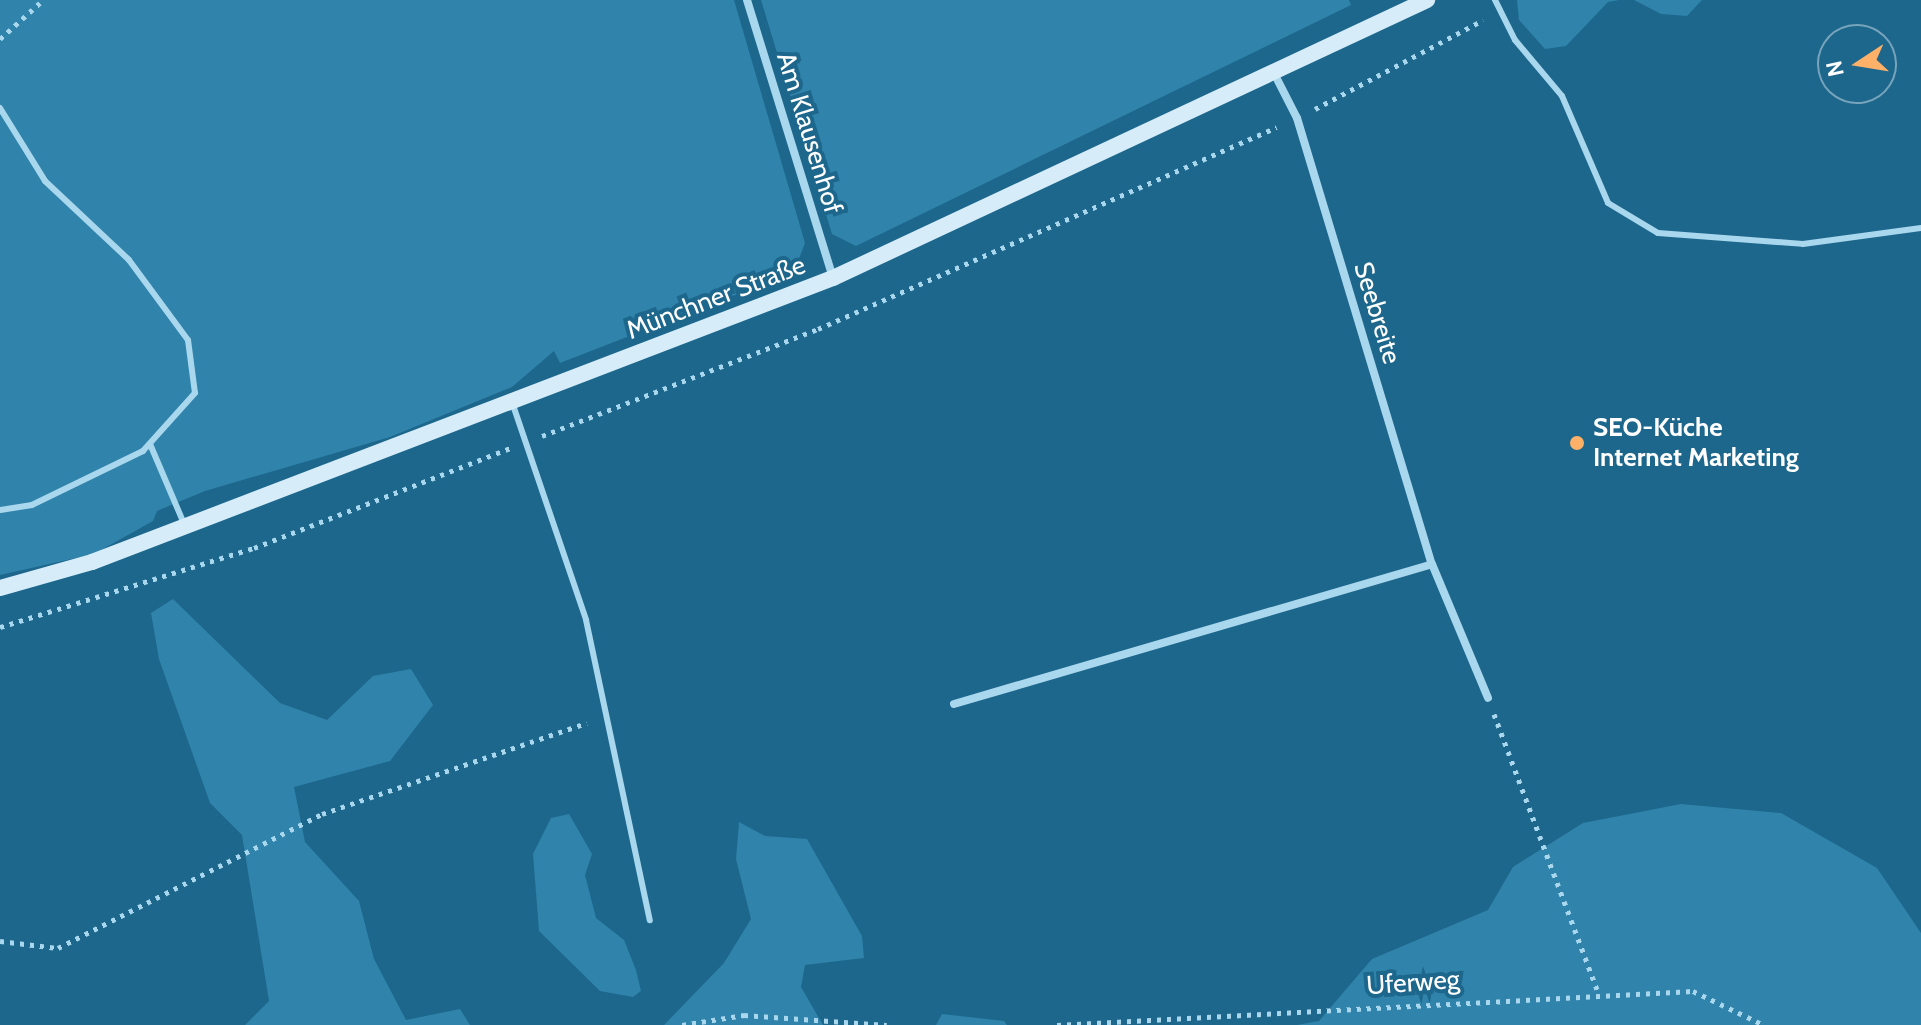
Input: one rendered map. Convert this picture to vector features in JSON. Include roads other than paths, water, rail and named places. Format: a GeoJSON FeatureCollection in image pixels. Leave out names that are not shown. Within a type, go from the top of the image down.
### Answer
{"type":"FeatureCollection","features":[{"type":"Feature","properties":{"kind":"main road","name":"Münchner Straße"},"geometry":{"type":"LineString","coordinates":[[0,588],[185,526],[833,278],[1276,77],[1427,0]]}},
{"type":"Feature","properties":{"kind":"street","name":"Am Klausenhof"},"geometry":{"type":"LineString","coordinates":[[747,0],[833,278]]}},
{"type":"Feature","properties":{"kind":"street","name":"Seebreite"},"geometry":{"type":"LineString","coordinates":[[1276,77],[1297,118],[1432,564],[1488,698]]}},
{"type":"Feature","properties":{"kind":"street"},"geometry":{"type":"LineString","coordinates":[[954,704],[1432,564]]}},
{"type":"Feature","properties":{"kind":"lane"},"geometry":{"type":"LineString","coordinates":[[1495,0],[1515,40],[1562,96],[1608,203],[1658,233],[1803,244],[1921,228]]}},
{"type":"Feature","properties":{"kind":"lane"},"geometry":{"type":"LineString","coordinates":[[0,108],[45,181],[129,260],[188,340],[195,393],[150,444],[32,505],[0,510]]}},
{"type":"Feature","properties":{"kind":"lane"},"geometry":{"type":"LineString","coordinates":[[512,401],[586,620],[650,920]]}},
{"type":"Feature","properties":{"kind":"lane"},"geometry":{"type":"LineString","coordinates":[[150,444],[185,526]]}},
{"type":"Feature","properties":{"kind":"place","name":"SEO-Küche Internet Marketing"},"geometry":{"type":"Point","coordinates":[1577,443]}}]}
